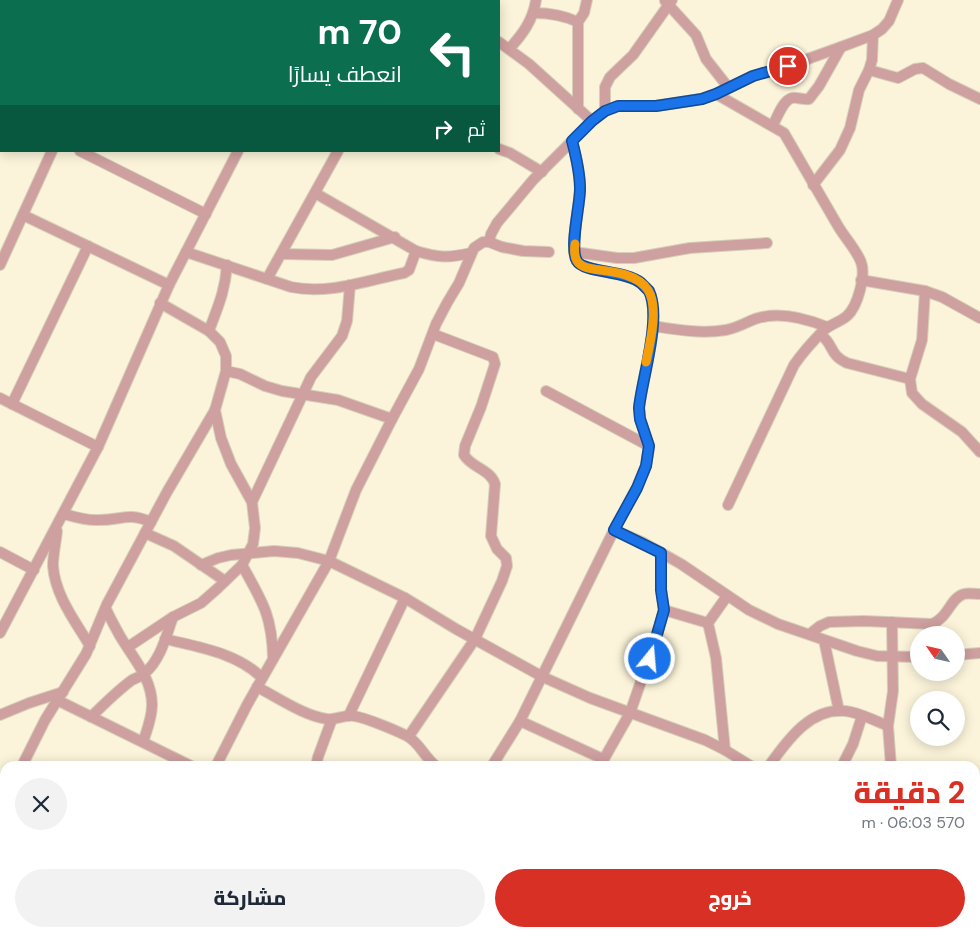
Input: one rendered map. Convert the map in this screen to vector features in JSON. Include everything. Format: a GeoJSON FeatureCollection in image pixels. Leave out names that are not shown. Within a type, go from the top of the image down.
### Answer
{"type":"FeatureCollection","features":[{"type":"Feature","properties":{"kind":"street"},"geometry":{"type":"LineString","coordinates":[[509,49],[523,34],[534,13],[536,0]]}},
{"type":"Feature","properties":{"kind":"street"},"geometry":{"type":"LineString","coordinates":[[578,109],[578,22],[584,13],[587,0]]}},
{"type":"Feature","properties":{"kind":"street"},"geometry":{"type":"LineString","coordinates":[[489,242],[497,223],[518,197],[592,121],[605,111],[618,106],[656,106],[702,99],[753,76],[788,66],[873,35],[889,21],[898,0]]}},
{"type":"Feature","properties":{"kind":"street"},"geometry":{"type":"LineString","coordinates":[[605,111],[606,87],[610,77],[633,55],[669,2],[696,36],[706,59],[728,87]]}},
{"type":"Feature","properties":{"kind":"street"},"geometry":{"type":"LineString","coordinates":[[534,13],[566,16],[578,22]]}},
{"type":"Feature","properties":{"kind":"street"},"geometry":{"type":"LineString","coordinates":[[813,185],[840,150],[850,128],[860,90],[872,60],[873,35]]}},
{"type":"Feature","properties":{"kind":"street"},"geometry":{"type":"LineString","coordinates":[[500,43],[529,64],[592,121]]}},
{"type":"Feature","properties":{"kind":"street"},"geometry":{"type":"LineString","coordinates":[[773,125],[787,101],[792,98],[809,99],[819,86],[841,47]]}},
{"type":"Feature","properties":{"kind":"street"},"geometry":{"type":"LineString","coordinates":[[869,70],[898,78],[915,68],[923,68],[949,84],[980,98]]}},
{"type":"Feature","properties":{"kind":"street"},"geometry":{"type":"LineString","coordinates":[[716,94],[784,133],[791,142],[813,185],[862,264],[858,298],[849,314],[838,323],[823,331],[794,365],[728,505]]}},
{"type":"Feature","properties":{"kind":"street"},"geometry":{"type":"LineString","coordinates":[[495,761],[520,721],[543,677],[614,530],[637,488],[646,466],[649,446],[640,419],[639,408],[653,326],[652,307],[648,291],[639,282],[626,275],[589,268],[581,265],[576,260],[574,252],[580,189],[578,163],[572,141]]}},
{"type":"Feature","properties":{"kind":"street"},"geometry":{"type":"LineString","coordinates":[[500,149],[510,153],[542,172]]}},
{"type":"Feature","properties":{"kind":"street"},"geometry":{"type":"LineString","coordinates":[[0,265],[52,152]]}},
{"type":"Feature","properties":{"kind":"street"},"geometry":{"type":"LineString","coordinates":[[82,152],[206,214]]}},
{"type":"Feature","properties":{"kind":"street"},"geometry":{"type":"LineString","coordinates":[[0,633],[98,447],[160,303],[237,152]]}},
{"type":"Feature","properties":{"kind":"street"},"geometry":{"type":"LineString","coordinates":[[268,279],[337,152]]}},
{"type":"Feature","properties":{"kind":"street"},"geometry":{"type":"LineString","coordinates":[[315,194],[416,251],[449,258],[471,253]]}},
{"type":"Feature","properties":{"kind":"street"},"geometry":{"type":"LineString","coordinates":[[22,215],[169,285]]}},
{"type":"Feature","properties":{"kind":"street"},"geometry":{"type":"LineString","coordinates":[[282,254],[332,255],[395,238]]}},
{"type":"Feature","properties":{"kind":"street"},"geometry":{"type":"LineString","coordinates":[[219,761],[273,659],[329,561],[356,490],[419,369],[432,334],[459,283],[471,253],[478,244],[489,242],[502,247],[523,251],[549,252]]}},
{"type":"Feature","properties":{"kind":"street"},"geometry":{"type":"LineString","coordinates":[[574,252],[617,258],[634,258],[690,248],[767,242]]}},
{"type":"Feature","properties":{"kind":"street"},"geometry":{"type":"LineString","coordinates":[[12,404],[88,246]]}},
{"type":"Feature","properties":{"kind":"street"},"geometry":{"type":"LineString","coordinates":[[186,252],[291,287],[306,290],[350,285],[404,273],[409,270],[416,251]]}},
{"type":"Feature","properties":{"kind":"street"},"geometry":{"type":"LineString","coordinates":[[208,331],[222,300],[226,285],[227,265]]}},
{"type":"Feature","properties":{"kind":"street"},"geometry":{"type":"LineString","coordinates":[[861,280],[925,291],[942,297],[980,317]]}},
{"type":"Feature","properties":{"kind":"street"},"geometry":{"type":"LineString","coordinates":[[252,502],[311,378],[342,336],[347,321],[350,285]]}},
{"type":"Feature","properties":{"kind":"street"},"geometry":{"type":"LineString","coordinates":[[925,291],[922,340],[910,379],[912,393],[922,404],[962,432],[980,452]]}},
{"type":"Feature","properties":{"kind":"street"},"geometry":{"type":"LineString","coordinates":[[24,761],[34,740],[90,646],[106,609],[145,533],[215,410],[226,370],[226,356],[220,342],[208,331],[160,303]]}},
{"type":"Feature","properties":{"kind":"street"},"geometry":{"type":"LineString","coordinates":[[653,326],[708,332],[729,330],[770,315],[810,321],[823,331],[833,354],[838,358],[847,363],[910,379]]}},
{"type":"Feature","properties":{"kind":"street"},"geometry":{"type":"LineString","coordinates":[[408,736],[474,639],[507,566],[506,558],[497,549],[491,536],[495,484],[493,477],[468,462],[464,455],[465,446],[493,371],[495,360],[492,357],[432,334]]}},
{"type":"Feature","properties":{"kind":"street"},"geometry":{"type":"LineString","coordinates":[[226,370],[282,391],[338,400],[392,419]]}},
{"type":"Feature","properties":{"kind":"street"},"geometry":{"type":"LineString","coordinates":[[546,391],[649,446]]}},
{"type":"Feature","properties":{"kind":"street"},"geometry":{"type":"LineString","coordinates":[[0,398],[98,447]]}},
{"type":"Feature","properties":{"kind":"street"},"geometry":{"type":"LineString","coordinates":[[128,647],[173,617],[200,603],[242,565],[250,552],[255,528],[252,502],[231,464],[221,438],[215,410]]}},
{"type":"Feature","properties":{"kind":"street"},"geometry":{"type":"LineString","coordinates":[[64,514],[83,519],[99,520],[132,516],[151,522]]}},
{"type":"Feature","properties":{"kind":"street"},"geometry":{"type":"LineString","coordinates":[[58,524],[53,565],[57,585],[63,600],[90,646]]}},
{"type":"Feature","properties":{"kind":"street"},"geometry":{"type":"LineString","coordinates":[[614,530],[661,553],[707,580],[749,610],[778,624],[877,656],[910,656]]}},
{"type":"Feature","properties":{"kind":"street"},"geometry":{"type":"LineString","coordinates":[[145,533],[167,542],[225,581]]}},
{"type":"Feature","properties":{"kind":"street"},"geometry":{"type":"LineString","coordinates":[[201,565],[218,558],[250,552],[274,551],[298,553],[329,561],[405,598],[543,677],[590,698],[679,730],[725,750],[743,761]]}},
{"type":"Feature","properties":{"kind":"street"},"geometry":{"type":"LineString","coordinates":[[0,552],[34,570]]}},
{"type":"Feature","properties":{"kind":"street"},"geometry":{"type":"LineString","coordinates":[[603,761],[630,713],[644,677],[664,610],[661,590],[661,553]]}},
{"type":"Feature","properties":{"kind":"street"},"geometry":{"type":"LineString","coordinates":[[242,565],[268,614],[273,637],[273,659]]}},
{"type":"Feature","properties":{"kind":"street"},"geometry":{"type":"LineString","coordinates":[[810,634],[829,622],[932,624],[941,620],[954,600],[963,594],[980,594]]}},
{"type":"Feature","properties":{"kind":"street"},"geometry":{"type":"LineString","coordinates":[[725,750],[716,658],[708,623],[727,596]]}},
{"type":"Feature","properties":{"kind":"street"},"geometry":{"type":"LineString","coordinates":[[349,716],[405,598]]}},
{"type":"Feature","properties":{"kind":"street"},"geometry":{"type":"LineString","coordinates":[[106,609],[145,674],[152,705],[143,742]]}},
{"type":"Feature","properties":{"kind":"street"},"geometry":{"type":"LineString","coordinates":[[664,610],[708,623]]}},
{"type":"Feature","properties":{"kind":"street"},"geometry":{"type":"LineString","coordinates":[[91,717],[121,688],[133,679],[145,674],[157,658],[173,617]]}},
{"type":"Feature","properties":{"kind":"street"},"geometry":{"type":"LineString","coordinates":[[891,761],[888,726],[893,691],[892,622]]}},
{"type":"Feature","properties":{"kind":"street"},"geometry":{"type":"LineString","coordinates":[[165,639],[206,649],[244,664],[254,670],[260,683],[308,713],[325,719],[349,716],[361,717],[408,736],[430,761]]}},
{"type":"Feature","properties":{"kind":"street"},"geometry":{"type":"LineString","coordinates":[[824,640],[839,711]]}},
{"type":"Feature","properties":{"kind":"street"},"geometry":{"type":"LineString","coordinates":[[965,654],[980,653]]}},
{"type":"Feature","properties":{"kind":"street"},"geometry":{"type":"LineString","coordinates":[[0,715],[28,703],[60,696],[91,717],[181,761]]}},
{"type":"Feature","properties":{"kind":"street"},"geometry":{"type":"LineString","coordinates":[[773,761],[799,728],[820,715],[839,711],[862,716],[888,726]]}},
{"type":"Feature","properties":{"kind":"street"},"geometry":{"type":"LineString","coordinates":[[844,761],[853,744],[862,716]]}},
{"type":"Feature","properties":{"kind":"street"},"geometry":{"type":"LineString","coordinates":[[317,761],[332,719]]}},
{"type":"Feature","properties":{"kind":"street"},"geometry":{"type":"LineString","coordinates":[[520,721],[598,761]]}},
{"type":"Feature","properties":{"kind":"slow traffic"},"geometry":{"type":"LineString","coordinates":[[575,244],[576,260],[581,265],[626,275],[639,282],[648,291],[652,307],[653,326],[646,362]]}},
{"type":"Feature","properties":{"kind":"route"},"geometry":{"type":"LineString","coordinates":[[650,659],[664,610],[661,590],[661,553],[642,542],[614,530],[637,488],[646,466],[649,446],[640,419],[639,408],[640,393],[653,326],[652,307],[648,291],[639,282],[626,275],[589,268],[581,265],[576,260],[574,252],[580,189],[578,163],[572,141],[605,111],[618,106],[656,106],[702,99],[753,76],[788,66]]}}]}
